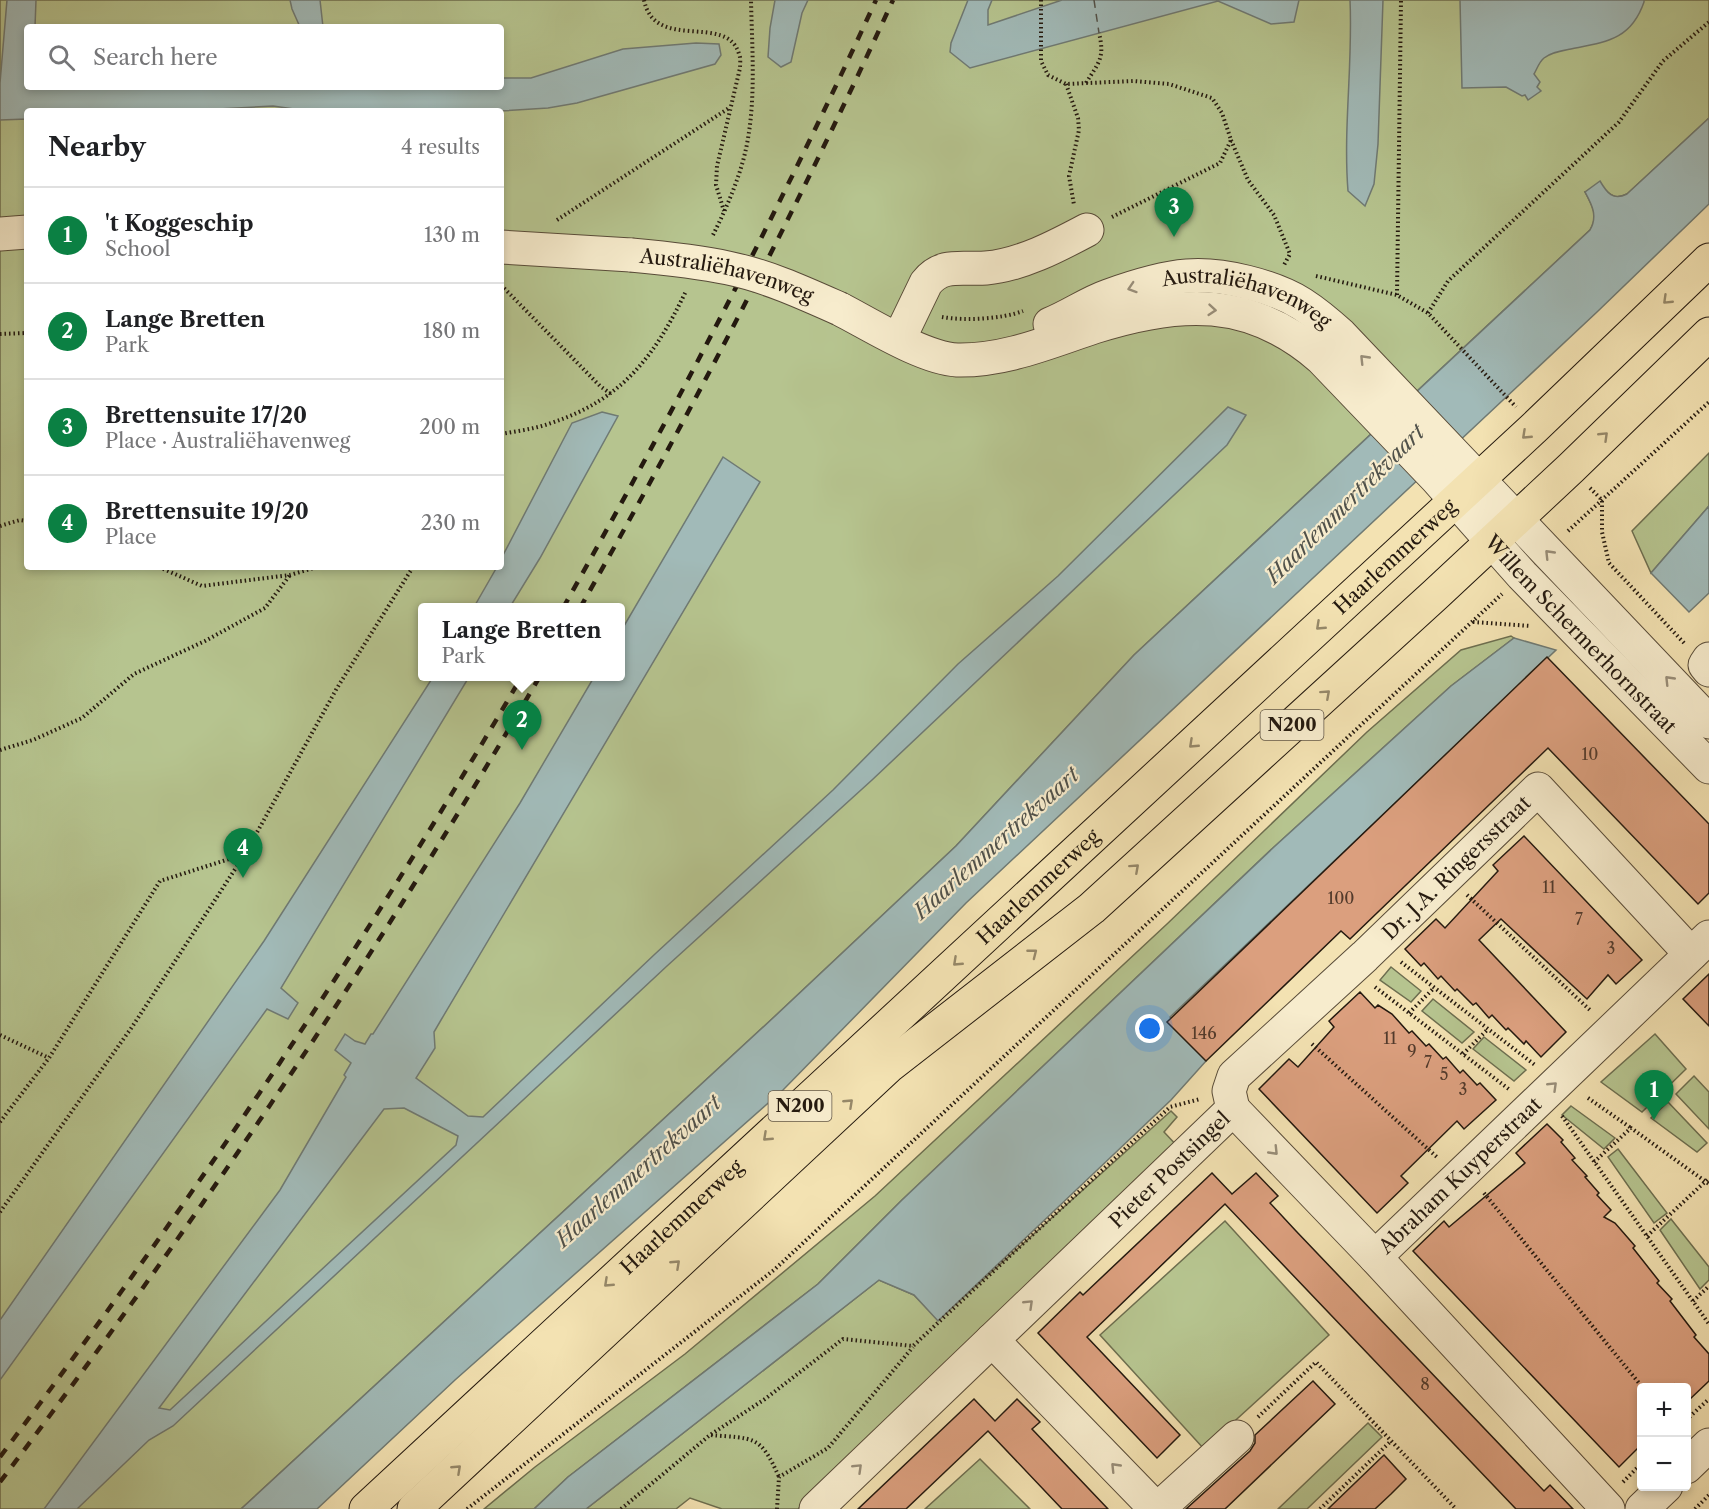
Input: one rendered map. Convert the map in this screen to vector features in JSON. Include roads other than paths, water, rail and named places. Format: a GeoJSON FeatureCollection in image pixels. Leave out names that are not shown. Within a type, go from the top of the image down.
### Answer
{"type":"FeatureCollection","features":[{"type":"Feature","properties":{"kind":"main road","name":"Haarlemmerweg"},"geometry":{"type":"LineString","coordinates":[[366,1509],[1457,479],[1709,260]]}},
{"type":"Feature","properties":{"kind":"main road","name":"Haarlemmerweg"},"geometry":{"type":"LineString","coordinates":[[414,1509],[889,1066],[1092,908],[1492,542],[1709,334]]}},
{"type":"Feature","properties":{"kind":"street"},"geometry":{"type":"LineString","coordinates":[[0,234],[24,232]]}},
{"type":"Feature","properties":{"kind":"street"},"geometry":{"type":"LineString","coordinates":[[901,340],[926,283],[939,271],[950,268],[1000,267],[1019,261],[1083,232]]}},
{"type":"Feature","properties":{"kind":"street","name":"Australiëhavenweg"},"geometry":{"type":"LineString","coordinates":[[504,247],[677,259],[728,268],[776,282],[840,309],[924,352],[955,360],[980,359],[1041,346],[1132,316],[1174,310],[1212,309],[1258,318],[1304,343],[1321,358],[1375,392],[1457,479],[1516,519]]}},
{"type":"Feature","properties":{"kind":"street","name":"Willem Schermerhornstraat"},"geometry":{"type":"LineString","coordinates":[[1457,479],[1492,542],[1709,767]]}},
{"type":"Feature","properties":{"kind":"street","name":"Willem Schermerhornstraat"},"geometry":{"type":"LineString","coordinates":[[1516,519],[1709,722]]}},
{"type":"Feature","properties":{"kind":"street","name":"Dr. J.A. Ringersstraat"},"geometry":{"type":"LineString","coordinates":[[1231,1100],[1234,1076],[1292,1024],[1373,963],[1448,876],[1538,789],[1700,946]]}},
{"type":"Feature","properties":{"kind":"street","name":"Abraham Kuyperstraat"},"geometry":{"type":"LineString","coordinates":[[1375,1257],[1461,1174],[1537,1086],[1610,1031],[1700,946]]}},
{"type":"Feature","properties":{"kind":"street","name":"Pieter Postsingel"},"geometry":{"type":"LineString","coordinates":[[816,1509],[992,1340],[1231,1100],[1608,1509]]}},
{"type":"Feature","properties":{"kind":"street"},"geometry":{"type":"LineString","coordinates":[[992,1340],[1157,1509],[1237,1437]]}},
{"type":"Feature","properties":{"kind":"street"},"geometry":{"type":"LineString","coordinates":[[1691,1462],[1709,1445]]}},
{"type":"Feature","properties":{"kind":"street"},"geometry":{"type":"LineString","coordinates":[[1642,1509],[1661,1491]]}},
{"type":"Feature","properties":{"kind":"water"},"geometry":{"type":"Polygon","coordinates":[[[7,0],[36,0],[35,24],[24,24],[24,90],[504,90],[504,78],[531,78],[623,49],[696,43],[719,44],[721,55],[715,64],[577,103],[548,108],[504,111],[504,108],[287,108],[273,106],[24,108],[24,119],[0,120],[0,83],[7,0]]]}},
{"type":"Feature","properties":{"kind":"water"},"geometry":{"type":"Polygon","coordinates":[[[290,0],[320,0],[323,24],[299,24],[290,0]]]}},
{"type":"Feature","properties":{"kind":"water"},"geometry":{"type":"Polygon","coordinates":[[[775,0],[808,0],[802,13],[791,62],[781,67],[768,57],[775,0]]]}},
{"type":"Feature","properties":{"kind":"water"},"geometry":{"type":"Polygon","coordinates":[[[968,0],[992,0],[988,10],[988,25],[1062,0],[1299,0],[1294,22],[1271,24],[1218,1],[970,68],[950,52],[951,43],[968,0]]]}},
{"type":"Feature","properties":{"kind":"water"},"geometry":{"type":"Polygon","coordinates":[[[1350,0],[1383,0],[1378,144],[1374,184],[1365,206],[1348,191],[1350,0]]]}},
{"type":"Feature","properties":{"kind":"water"},"geometry":{"type":"Polygon","coordinates":[[[1460,0],[1644,0],[1644,2],[1639,15],[1632,24],[1616,37],[1550,54],[1544,58],[1534,74],[1540,82],[1537,87],[1541,91],[1528,100],[1525,95],[1522,96],[1506,87],[1462,88],[1460,0]]]}},
{"type":"Feature","properties":{"kind":"water","name":"Haarlemmertrekvaart"},"geometry":{"type":"Polygon","coordinates":[[[1709,118],[1709,204],[1597,312],[966,903],[783,1090],[455,1380],[317,1509],[241,1509],[956,846],[1134,655],[1590,230],[1594,215],[1585,192],[1600,181],[1611,195],[1618,197],[1627,194],[1709,118]]]}},
{"type":"Feature","properties":{"kind":"water"},"geometry":{"type":"Polygon","coordinates":[[[1228,407],[1246,415],[1227,445],[872,780],[667,966],[173,1426],[149,1440],[77,1509],[44,1509],[280,1190],[346,1077],[344,1075],[351,1063],[335,1050],[345,1034],[365,1044],[373,1034],[520,803],[592,681],[625,681],[625,624],[723,457],[760,482],[434,1032],[435,1048],[416,1078],[468,1116],[483,1117],[833,790],[958,664],[1058,576],[1228,407]],[[404,1108],[384,1109],[159,1408],[170,1410],[456,1145],[458,1136],[404,1108]]]}},
{"type":"Feature","properties":{"kind":"water"},"geometry":{"type":"Polygon","coordinates":[[[602,412],[618,416],[540,558],[512,603],[476,603],[495,570],[504,570],[504,553],[572,423],[602,412]]]}},
{"type":"Feature","properties":{"kind":"water"},"geometry":{"type":"Polygon","coordinates":[[[1709,506],[1709,593],[1689,612],[1651,573],[1709,506]]]}},
{"type":"Feature","properties":{"kind":"water"},"geometry":{"type":"Polygon","coordinates":[[[1514,638],[1556,650],[1170,1017],[1206,1061],[1171,1100],[938,1321],[914,1295],[879,1280],[586,1509],[534,1509],[568,1477],[818,1284],[902,1200],[1274,847],[1451,686],[1514,638]]]}},
{"type":"Feature","properties":{"kind":"water"},"geometry":{"type":"Polygon","coordinates":[[[430,681],[467,681],[281,988],[298,1003],[288,1019],[267,1009],[0,1380],[0,1320],[264,941],[430,681]]]}},
{"type":"Feature","properties":{"kind":"railway"},"geometry":{"type":"LineString","coordinates":[[566,603],[726,307],[803,154],[876,0]]}},
{"type":"Feature","properties":{"kind":"railway"},"geometry":{"type":"LineString","coordinates":[[583,603],[743,307],[820,154],[893,0]]}},
{"type":"Feature","properties":{"kind":"railway"},"geometry":{"type":"LineString","coordinates":[[0,1457],[139,1267],[272,1074],[400,877],[519,681]]}},
{"type":"Feature","properties":{"kind":"railway"},"geometry":{"type":"LineString","coordinates":[[0,1482],[144,1287],[282,1087],[414,884],[537,681]]}},
{"type":"Feature","properties":{"kind":"place","name":"Brettensuite 17/20"},"geometry":{"type":"Point","coordinates":[1174,237]}},
{"type":"Feature","properties":{"kind":"place","name":"Lange Bretten"},"geometry":{"type":"Point","coordinates":[522,750]}},
{"type":"Feature","properties":{"kind":"place","name":"Brettensuite 19/20"},"geometry":{"type":"Point","coordinates":[243,878]}},
{"type":"Feature","properties":{"kind":"place","name":"'t Koggeschip"},"geometry":{"type":"Point","coordinates":[1654,1120]}}]}
